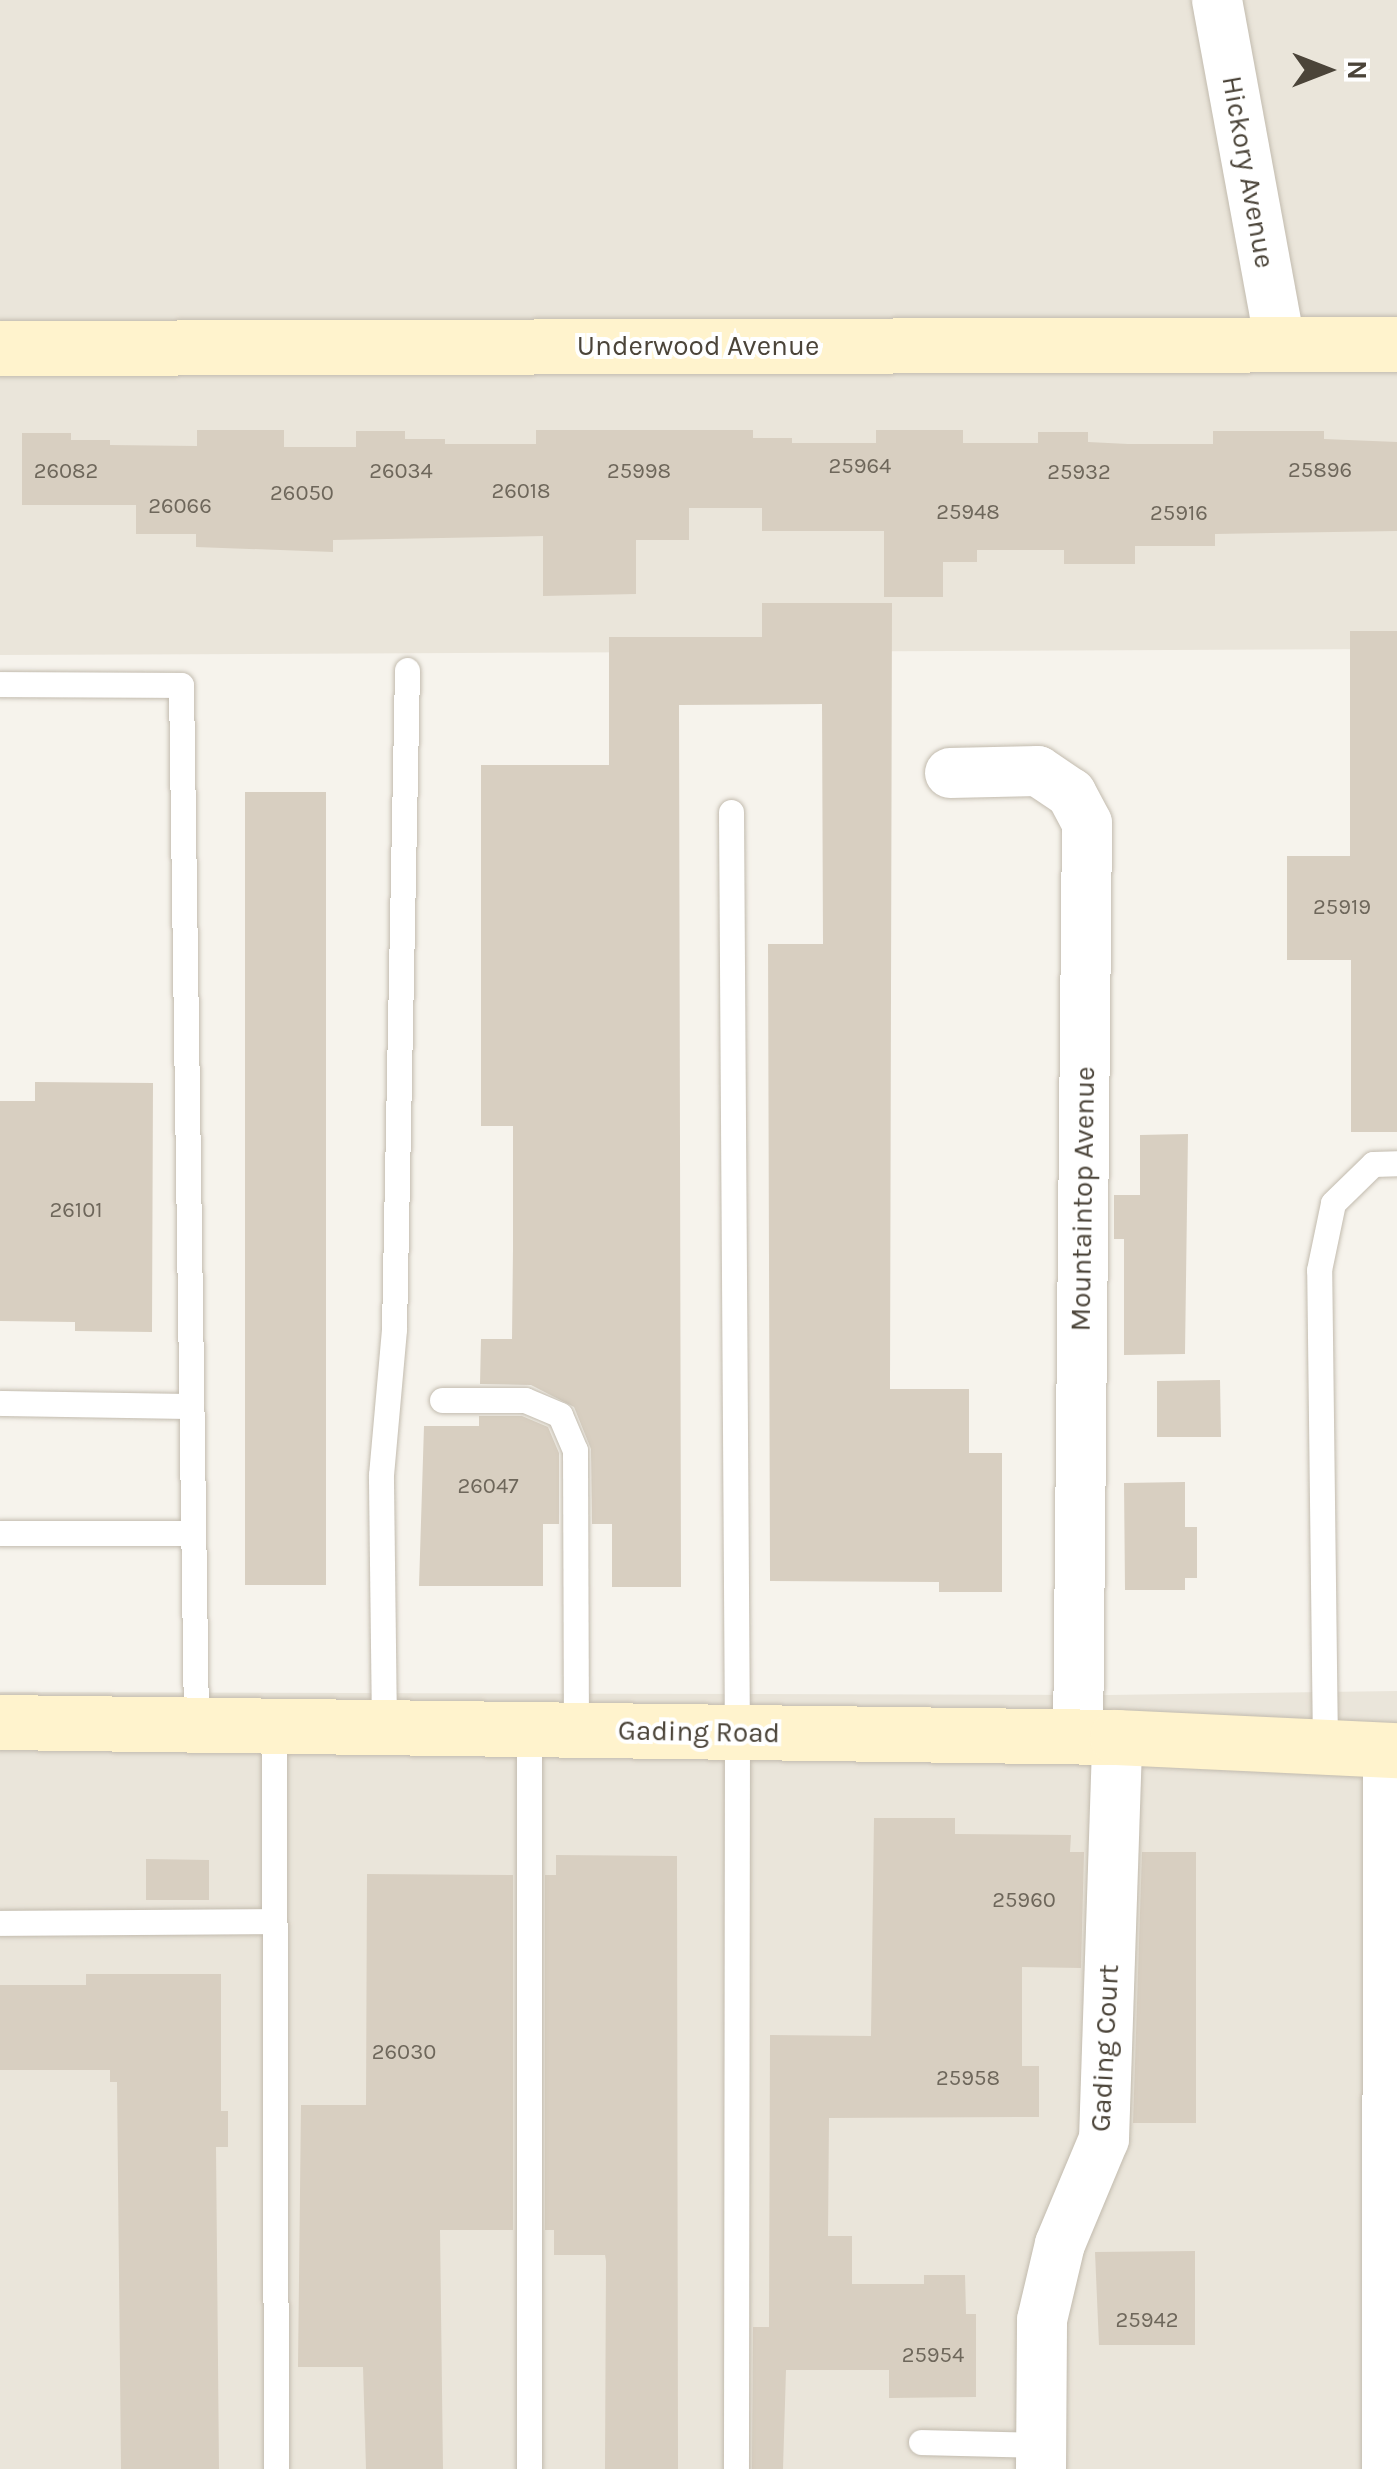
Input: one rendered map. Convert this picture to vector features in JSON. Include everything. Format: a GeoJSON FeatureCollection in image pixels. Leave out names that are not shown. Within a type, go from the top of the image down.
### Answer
{"type":"FeatureCollection","features":[{"type":"Feature","properties":{"kind":"street","name":"Hickory Avenue"},"geometry":{"type":"LineString","coordinates":[[1216,0],[1280,344]]}},
{"type":"Feature","properties":{"kind":"street","name":"Underwood Avenue"},"geometry":{"type":"LineString","coordinates":[[0,348],[1397,344]]}},
{"type":"Feature","properties":{"kind":"street","name":"Mountaintop Avenue"},"geometry":{"type":"LineString","coordinates":[[950,773],[1038,771],[1072,794],[1087,823],[1097,1737]]}},
{"type":"Feature","properties":{"kind":"street","name":"Gading Road"},"geometry":{"type":"LineString","coordinates":[[0,1722],[1097,1737],[1392,1750]]}},
{"type":"Feature","properties":{"kind":"street","name":"Gading Court"},"geometry":{"type":"LineString","coordinates":[[1041,2457],[1042,2320],[1060,2244],[1104,2139],[1097,1737]]}},
{"type":"Feature","properties":{"kind":"street"},"geometry":{"type":"LineString","coordinates":[[1387,2469],[1392,1750]]}},
{"type":"Feature","properties":{"kind":"lane"},"geometry":{"type":"LineString","coordinates":[[384,1728],[381,1474],[394,1329],[407,670]]}},
{"type":"Feature","properties":{"kind":"lane"},"geometry":{"type":"LineString","coordinates":[[0,684],[181,685],[196,1724]]}},
{"type":"Feature","properties":{"kind":"lane"},"geometry":{"type":"LineString","coordinates":[[731,812],[737,1732],[736,2469]]}},
{"type":"Feature","properties":{"kind":"lane"},"geometry":{"type":"LineString","coordinates":[[1325,1746],[1319,1270],[1334,1204],[1372,1164],[1397,1163]]}},
{"type":"Feature","properties":{"kind":"lane"},"geometry":{"type":"LineString","coordinates":[[442,1400],[525,1400],[560,1416],[575,1450],[553,1730],[529,2469]]}},
{"type":"Feature","properties":{"kind":"lane"},"geometry":{"type":"LineString","coordinates":[[0,1403],[191,1406]]}},
{"type":"Feature","properties":{"kind":"lane"},"geometry":{"type":"LineString","coordinates":[[0,1533],[192,1533]]}},
{"type":"Feature","properties":{"kind":"lane"},"geometry":{"type":"LineString","coordinates":[[274,1726],[276,2469]]}},
{"type":"Feature","properties":{"kind":"lane"},"geometry":{"type":"LineString","coordinates":[[0,1922],[274,1920]]}},
{"type":"Feature","properties":{"kind":"lane"},"geometry":{"type":"LineString","coordinates":[[921,2442],[1041,2457]]}},
{"type":"Feature","properties":{"kind":"shaded area"},"geometry":{"type":"Polygon","coordinates":[[[0,0],[1397,0],[1397,649],[0,655],[0,0]]]}},
{"type":"Feature","properties":{"kind":"shaded area"},"geometry":{"type":"Polygon","coordinates":[[[1397,1691],[1397,2469],[0,2469],[0,1692],[1108,1695],[1397,1691]]]}},
{"type":"Feature","properties":{"kind":"building"},"geometry":{"type":"Polygon","coordinates":[[[197,430],[284,430],[284,447],[356,447],[356,431],[405,431],[405,439],[445,439],[445,444],[536,444],[536,430],[753,430],[753,438],[792,438],[792,443],[876,443],[876,430],[963,430],[963,443],[1038,443],[1038,432],[1088,432],[1088,442],[1213,444],[1213,431],[1324,431],[1324,439],[1397,442],[1397,531],[1215,534],[1215,546],[1135,546],[1135,564],[1064,564],[1064,550],[977,550],[977,562],[943,562],[943,597],[884,597],[884,531],[762,531],[762,508],[689,508],[689,540],[636,540],[636,594],[543,596],[543,536],[333,540],[333,552],[196,547],[196,534],[136,534],[136,505],[22,505],[22,433],[71,433],[71,440],[110,440],[110,445],[197,446],[197,430]]]}},
{"type":"Feature","properties":{"kind":"building"},"geometry":{"type":"Polygon","coordinates":[[[762,603],[892,603],[890,1389],[969,1389],[969,1453],[1002,1453],[1002,1592],[939,1592],[939,1582],[770,1581],[768,944],[823,944],[822,704],[679,705],[681,1587],[612,1587],[612,1524],[592,1524],[591,1449],[574,1407],[531,1385],[480,1384],[481,1339],[512,1339],[513,1249],[513,1126],[481,1126],[481,765],[609,765],[609,637],[762,637],[762,603]]]}},
{"type":"Feature","properties":{"kind":"building"},"geometry":{"type":"Polygon","coordinates":[[[1350,631],[1397,631],[1397,1132],[1351,1132],[1351,960],[1287,960],[1287,856],[1350,856],[1350,631]]]}},
{"type":"Feature","properties":{"kind":"building"},"geometry":{"type":"Polygon","coordinates":[[[245,792],[326,792],[326,1585],[245,1585],[245,792]]]}},
{"type":"Feature","properties":{"kind":"building"},"geometry":{"type":"Polygon","coordinates":[[[35,1082],[153,1083],[152,1332],[75,1331],[75,1322],[0,1321],[0,1101],[35,1101],[35,1082]]]}},
{"type":"Feature","properties":{"kind":"building"},"geometry":{"type":"Polygon","coordinates":[[[1188,1134],[1185,1354],[1124,1355],[1124,1239],[1114,1239],[1114,1195],[1140,1195],[1140,1135],[1188,1134]]]}},
{"type":"Feature","properties":{"kind":"building"},"geometry":{"type":"Polygon","coordinates":[[[1220,1380],[1221,1437],[1157,1437],[1157,1381],[1220,1380]]]}},
{"type":"Feature","properties":{"kind":"building"},"geometry":{"type":"Polygon","coordinates":[[[479,1416],[522,1416],[548,1427],[559,1453],[559,1524],[543,1524],[543,1586],[419,1586],[424,1426],[479,1426],[479,1416]]]}},
{"type":"Feature","properties":{"kind":"building"},"geometry":{"type":"Polygon","coordinates":[[[1185,1482],[1185,1527],[1197,1527],[1197,1578],[1185,1578],[1185,1590],[1125,1590],[1124,1483],[1185,1482]]]}},
{"type":"Feature","properties":{"kind":"building"},"geometry":{"type":"Polygon","coordinates":[[[874,1818],[955,1818],[955,1834],[1071,1835],[1070,1852],[1084,1852],[1081,1968],[1022,1967],[1022,2066],[1039,2066],[1039,2117],[829,2118],[828,2236],[852,2236],[852,2284],[924,2284],[924,2275],[965,2275],[966,2314],[976,2314],[976,2397],[889,2398],[889,2370],[786,2370],[783,2469],[752,2469],[753,2327],[769,2327],[770,2035],[871,2036],[874,1818]]]}},
{"type":"Feature","properties":{"kind":"building"},"geometry":{"type":"Polygon","coordinates":[[[1142,1852],[1196,1852],[1196,2123],[1133,2123],[1142,1852]]]}},
{"type":"Feature","properties":{"kind":"building"},"geometry":{"type":"Polygon","coordinates":[[[556,1855],[677,1856],[678,2469],[605,2469],[605,2255],[554,2255],[554,2230],[545,2230],[545,1875],[556,1875],[556,1855]]]}},
{"type":"Feature","properties":{"kind":"building"},"geometry":{"type":"Polygon","coordinates":[[[146,1859],[209,1860],[209,1900],[146,1900],[146,1859]]]}},
{"type":"Feature","properties":{"kind":"building"},"geometry":{"type":"Polygon","coordinates":[[[367,1874],[513,1875],[513,2230],[440,2230],[443,2469],[366,2469],[363,2367],[298,2367],[301,2105],[366,2105],[367,1874]]]}},
{"type":"Feature","properties":{"kind":"building"},"geometry":{"type":"Polygon","coordinates":[[[86,1974],[221,1974],[221,2111],[228,2111],[228,2147],[216,2147],[219,2469],[121,2469],[117,2082],[110,2082],[110,2070],[0,2070],[0,1985],[86,1985],[86,1974]]]}},
{"type":"Feature","properties":{"kind":"building"},"geometry":{"type":"Polygon","coordinates":[[[1195,2251],[1195,2345],[1099,2345],[1095,2252],[1195,2251]]]}}]}
